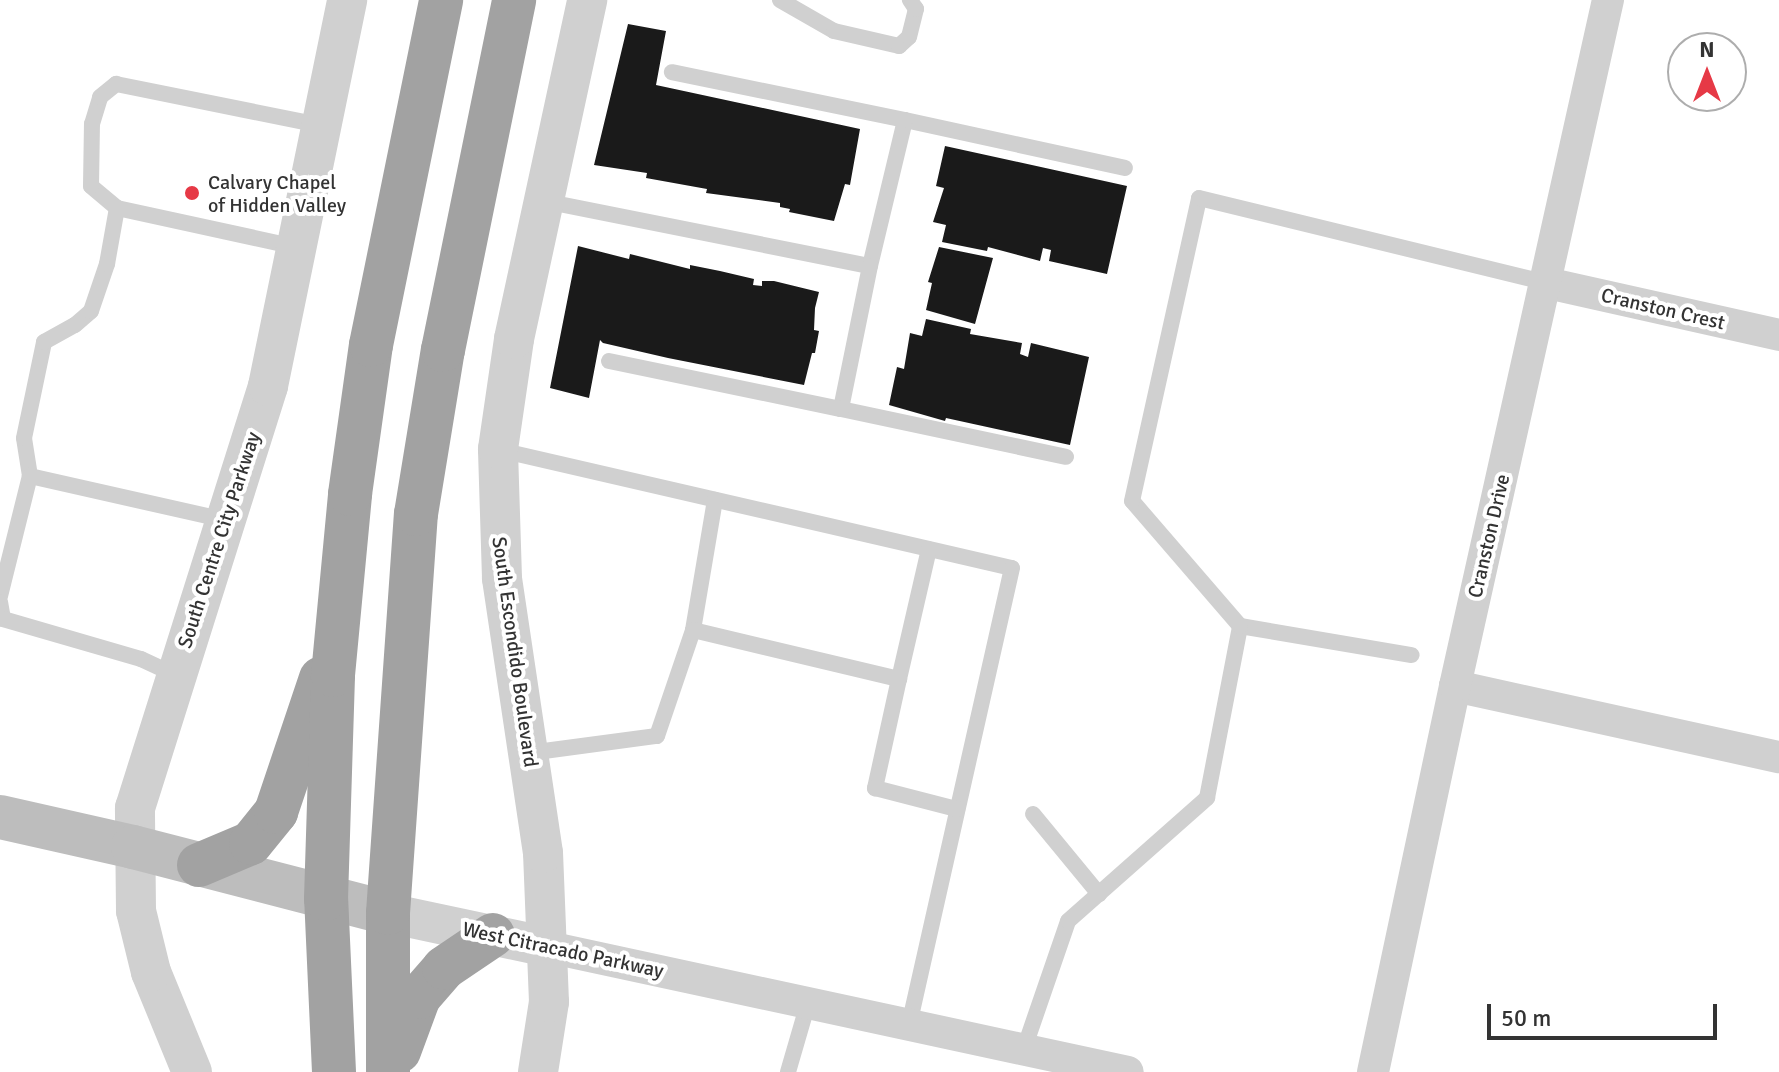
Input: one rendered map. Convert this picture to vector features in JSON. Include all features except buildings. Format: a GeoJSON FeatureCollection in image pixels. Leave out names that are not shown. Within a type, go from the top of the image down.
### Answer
{"type":"FeatureCollection","features":[{"type":"Feature","properties":{"kind":"highway"},"geometry":{"type":"LineString","coordinates":[[334,1072],[326,899],[337,634],[350,494],[371,345],[441,0]]}},
{"type":"Feature","properties":{"kind":"highway"},"geometry":{"type":"LineString","coordinates":[[390,1072],[388,913],[416,514],[443,350],[514,0]]}},
{"type":"Feature","properties":{"kind":"highway"},"geometry":{"type":"LineString","coordinates":[[199,865],[251,843],[276,812],[337,634]]}},
{"type":"Feature","properties":{"kind":"highway"},"geometry":{"type":"LineString","coordinates":[[390,1072],[419,997],[444,968],[493,935]]}},
{"type":"Feature","properties":{"kind":"main road","name":"West Citracado Parkway"},"geometry":{"type":"LineString","coordinates":[[0,817],[133,847],[388,913]]}},
{"type":"Feature","properties":{"kind":"street","name":"South Centre City Parkway"},"geometry":{"type":"LineString","coordinates":[[192,1072],[151,972],[136,911],[135,808],[268,386],[347,0]]}},
{"type":"Feature","properties":{"kind":"street","name":"South Escondido Boulevard"},"geometry":{"type":"LineString","coordinates":[[538,1072],[549,1007],[543,853],[502,578],[498,449],[514,339],[587,0]]}},
{"type":"Feature","properties":{"kind":"street","name":"Cranston Drive"},"geometry":{"type":"LineString","coordinates":[[1373,1072],[1455,686],[1608,0]]}},
{"type":"Feature","properties":{"kind":"street","name":"Cranston Crest"},"geometry":{"type":"LineString","coordinates":[[1547,283],[1779,335]]}},
{"type":"Feature","properties":{"kind":"street"},"geometry":{"type":"LineString","coordinates":[[1455,686],[1779,757]]}},
{"type":"Feature","properties":{"kind":"street","name":"West Citracado Parkway"},"geometry":{"type":"LineString","coordinates":[[388,913],[1128,1072]]}},
{"type":"Feature","properties":{"kind":"lane"},"geometry":{"type":"LineString","coordinates":[[780,0],[834,31],[899,46],[909,37],[916,9],[910,0]]}},
{"type":"Feature","properties":{"kind":"lane"},"geometry":{"type":"LineString","coordinates":[[672,72],[1125,168]]}},
{"type":"Feature","properties":{"kind":"lane"},"geometry":{"type":"LineString","coordinates":[[296,247],[117,208],[91,186],[92,124],[100,97],[116,84],[320,125]]}},
{"type":"Feature","properties":{"kind":"lane"},"geometry":{"type":"LineString","coordinates":[[841,409],[870,266],[905,120]]}},
{"type":"Feature","properties":{"kind":"lane"},"geometry":{"type":"LineString","coordinates":[[1412,655],[1240,626],[1132,501],[1199,198],[1547,283]]}},
{"type":"Feature","properties":{"kind":"lane"},"geometry":{"type":"LineString","coordinates":[[544,201],[870,266]]}},
{"type":"Feature","properties":{"kind":"lane"},"geometry":{"type":"LineString","coordinates":[[117,208],[107,264],[91,311],[75,325],[44,342],[24,438],[30,476],[0,599],[3,619],[141,659],[175,675]]}},
{"type":"Feature","properties":{"kind":"lane"},"geometry":{"type":"LineString","coordinates":[[609,361],[1066,457]]}},
{"type":"Feature","properties":{"kind":"lane"},"geometry":{"type":"LineString","coordinates":[[498,449],[1012,568],[909,1025]]}},
{"type":"Feature","properties":{"kind":"lane"},"geometry":{"type":"LineString","coordinates":[[30,476],[225,520]]}},
{"type":"Feature","properties":{"kind":"lane"},"geometry":{"type":"LineString","coordinates":[[529,753],[657,736],[693,630],[715,500]]}},
{"type":"Feature","properties":{"kind":"lane"},"geometry":{"type":"LineString","coordinates":[[929,549],[875,788],[957,809]]}},
{"type":"Feature","properties":{"kind":"lane"},"geometry":{"type":"LineString","coordinates":[[1024,1049],[1068,921],[1207,798],[1240,626]]}},
{"type":"Feature","properties":{"kind":"lane"},"geometry":{"type":"LineString","coordinates":[[693,630],[899,679]]}},
{"type":"Feature","properties":{"kind":"lane"},"geometry":{"type":"LineString","coordinates":[[1033,814],[1099,894]]}},
{"type":"Feature","properties":{"kind":"lane"},"geometry":{"type":"LineString","coordinates":[[788,1072],[808,1003]]}},
{"type":"Feature","properties":{"kind":"place","name":"Calvary Chapel of Hidden Valley"},"geometry":{"type":"Point","coordinates":[192,193]}}]}
